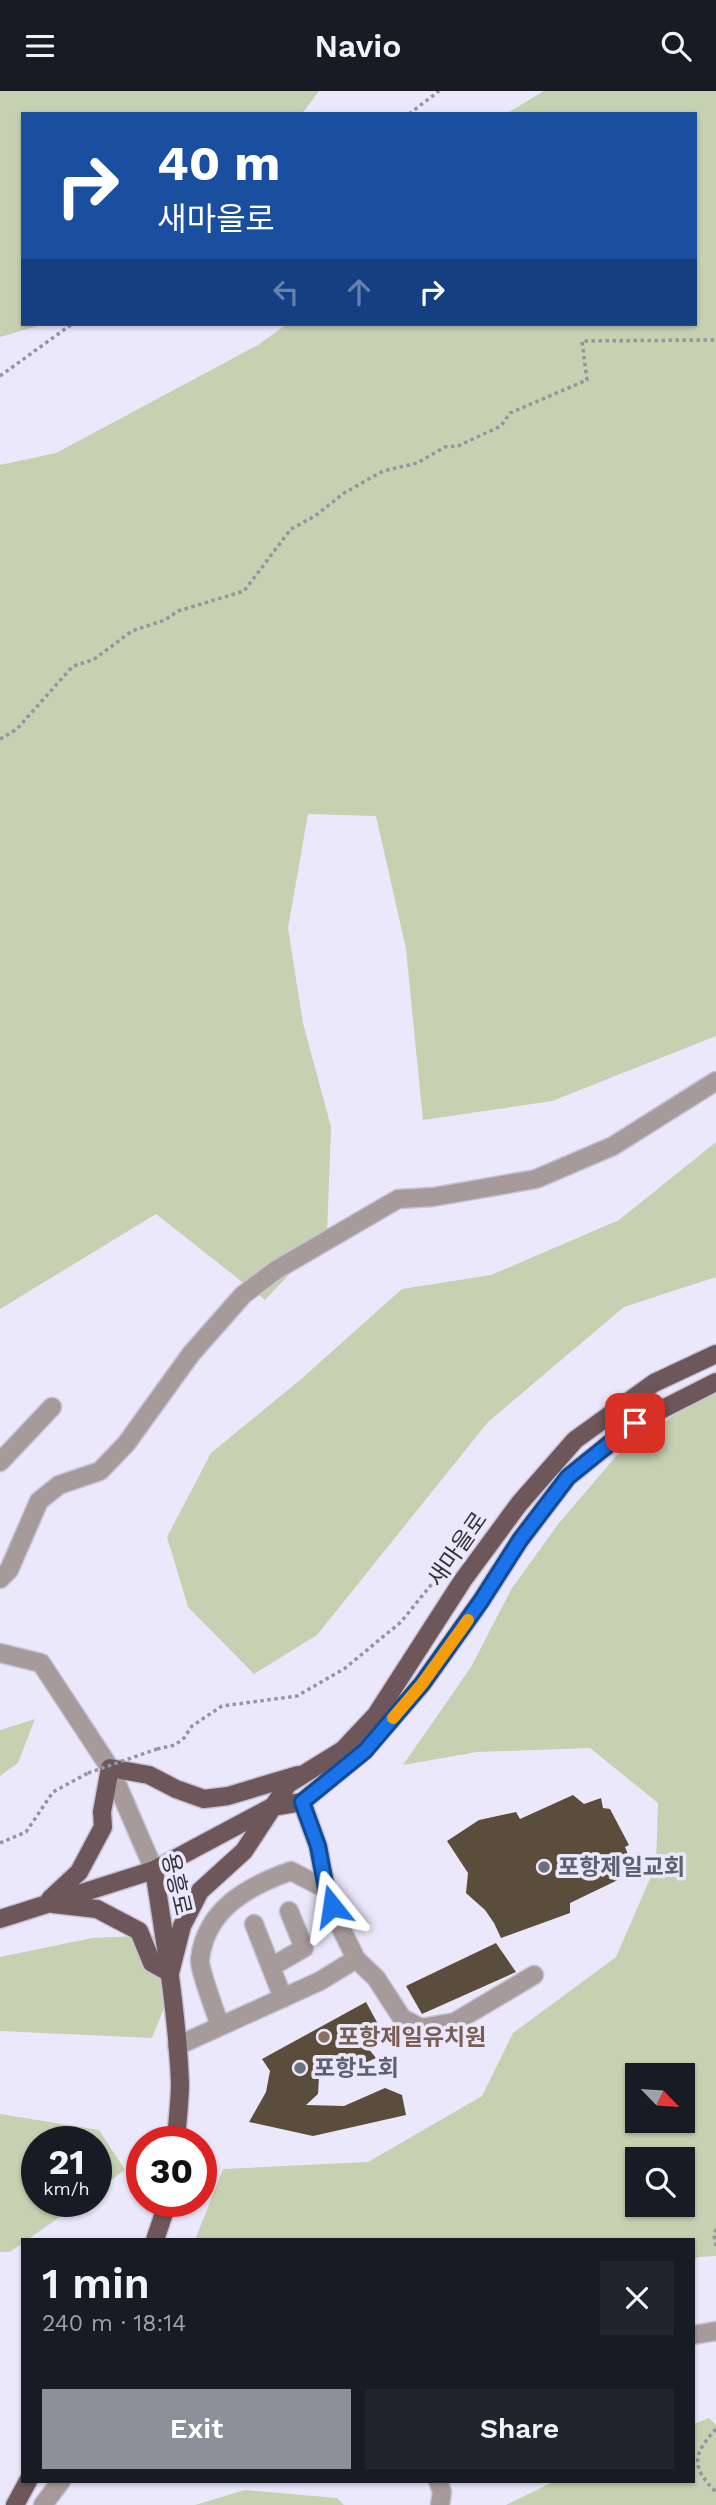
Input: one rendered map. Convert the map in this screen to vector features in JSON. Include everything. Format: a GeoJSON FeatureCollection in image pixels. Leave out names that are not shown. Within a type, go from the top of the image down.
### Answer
{"type":"FeatureCollection","features":[{"type":"Feature","properties":{"kind":"main road","name":"새마을로"},"geometry":{"type":"LineString","coordinates":[[272,1807],[288,1784],[342,1750],[376,1715],[463,1580],[519,1504],[575,1440],[654,1383],[716,1354]]}},
{"type":"Feature","properties":{"kind":"main road","name":"새마을로"},"geometry":{"type":"LineString","coordinates":[[0,1919],[154,1870],[272,1807],[302,1802],[365,1751],[422,1684],[520,1540],[568,1477],[635,1423],[716,1382]]}},
{"type":"Feature","properties":{"kind":"main road"},"geometry":{"type":"LineString","coordinates":[[45,1903],[79,1872],[92,1850],[103,1827],[102,1812],[110,1768],[149,1775],[204,1799],[228,1796],[306,1772]]}},
{"type":"Feature","properties":{"kind":"main road"},"geometry":{"type":"LineString","coordinates":[[45,1903],[97,1909],[118,1919],[138,1931],[152,1963],[170,1973],[182,1926],[200,1891],[244,1851],[272,1807]]}},
{"type":"Feature","properties":{"kind":"main road","name":"용흥로"},"geometry":{"type":"LineString","coordinates":[[154,1870],[170,1973],[177,2046],[180,2085],[177,2126]]}},
{"type":"Feature","properties":{"kind":"main road"},"geometry":{"type":"LineString","coordinates":[[156,2238],[163,2217]]}},
{"type":"Feature","properties":{"kind":"main road"},"geometry":{"type":"LineString","coordinates":[[15,2505],[27,2483]]}},
{"type":"Feature","properties":{"kind":"street"},"geometry":{"type":"LineString","coordinates":[[0,1579],[9,1570],[39,1501],[59,1485],[100,1471],[126,1444],[199,1344],[243,1295],[276,1270],[398,1199],[433,1197],[536,1179],[613,1146],[716,1081]]}},
{"type":"Feature","properties":{"kind":"street"},"geometry":{"type":"LineString","coordinates":[[0,1462],[52,1408]]}},
{"type":"Feature","properties":{"kind":"street","name":"용흥로"},"geometry":{"type":"LineString","coordinates":[[0,1653],[41,1664],[110,1768],[154,1870]]}},
{"type":"Feature","properties":{"kind":"street"},"geometry":{"type":"LineString","coordinates":[[302,1802],[318,1846],[326,1889],[338,1922],[356,1959],[376,1978],[402,2018],[421,2028],[455,2022],[534,1975]]}},
{"type":"Feature","properties":{"kind":"street"},"geometry":{"type":"LineString","coordinates":[[220,2026],[199,1961],[213,1921],[234,1899],[264,1880],[291,1871],[326,1889]]}},
{"type":"Feature","properties":{"kind":"street"},"geometry":{"type":"LineString","coordinates":[[271,1967],[304,1948],[289,1911]]}},
{"type":"Feature","properties":{"kind":"street"},"geometry":{"type":"LineString","coordinates":[[254,1924],[283,1998]]}},
{"type":"Feature","properties":{"kind":"street"},"geometry":{"type":"LineString","coordinates":[[177,2046],[320,1981],[356,1959]]}},
{"type":"Feature","properties":{"kind":"street"},"geometry":{"type":"LineString","coordinates":[[695,2335],[716,2331]]}},
{"type":"Feature","properties":{"kind":"street"},"geometry":{"type":"LineString","coordinates":[[43,2505],[60,2483]]}},
{"type":"Feature","properties":{"kind":"street"},"geometry":{"type":"LineString","coordinates":[[439,2483],[442,2492],[440,2505]]}},
{"type":"Feature","properties":{"kind":"path"},"geometry":{"type":"LineString","coordinates":[[412,112],[439,91]]}},
{"type":"Feature","properties":{"kind":"path"},"geometry":{"type":"LineString","coordinates":[[0,376],[69,326]]}},
{"type":"Feature","properties":{"kind":"path"},"geometry":{"type":"LineString","coordinates":[[0,739],[17,729],[73,666],[93,660],[132,631],[165,620],[178,611],[244,591],[290,529],[315,516],[344,493],[383,471],[417,463],[445,447],[458,446],[501,426],[510,413],[587,380],[582,341],[716,340]]}},
{"type":"Feature","properties":{"kind":"path"},"geometry":{"type":"LineString","coordinates":[[0,1843],[26,1832],[53,1792],[88,1773],[176,1745],[192,1726],[222,1706],[296,1696],[344,1669],[401,1622],[489,1513]]}},
{"type":"Feature","properties":{"kind":"path"},"geometry":{"type":"LineString","coordinates":[[716,2229],[716,2247]]}},
{"type":"Feature","properties":{"kind":"path"},"geometry":{"type":"LineString","coordinates":[[716,2429],[701,2448],[697,2466],[716,2492]]}},
{"type":"Feature","properties":{"kind":"green space"},"geometry":{"type":"Polygon","coordinates":[[[0,91],[319,91],[303,112],[21,112],[21,326],[38,326],[0,337],[0,91]]]}},
{"type":"Feature","properties":{"kind":"green space"},"geometry":{"type":"Polygon","coordinates":[[[544,91],[716,91],[716,1036],[552,1101],[423,1120],[406,949],[376,816],[308,814],[288,928],[303,1023],[331,1127],[327,1235],[265,1300],[156,1214],[0,1309],[0,465],[56,453],[258,345],[284,326],[697,326],[697,112],[509,112],[544,91]]]}},
{"type":"Feature","properties":{"kind":"green space"},"geometry":{"type":"Polygon","coordinates":[[[716,1142],[716,1277],[624,1307],[488,1422],[317,1635],[254,1674],[188,1607],[167,1537],[211,1453],[300,1380],[402,1289],[491,1275],[619,1220],[716,1142]]]}},
{"type":"Feature","properties":{"kind":"green space"},"geometry":{"type":"Polygon","coordinates":[[[716,1392],[716,2256],[695,2259],[695,2238],[196,2238],[204,2217],[217,2217],[217,2184],[223,2169],[368,2162],[482,2096],[513,2033],[616,1957],[656,1865],[658,1803],[590,1748],[477,1752],[403,1765],[471,1667],[512,1588],[559,1523],[617,1455],[696,1400],[716,1392]]]}},
{"type":"Feature","properties":{"kind":"green space"},"geometry":{"type":"Polygon","coordinates":[[[35,1719],[18,1763],[0,1776],[0,1730],[35,1719]]]}},
{"type":"Feature","properties":{"kind":"green space"},"geometry":{"type":"Polygon","coordinates":[[[161,1935],[173,1986],[152,2038],[0,2031],[0,1957],[92,1938],[161,1935]]]}},
{"type":"Feature","properties":{"kind":"green space"},"geometry":{"type":"Polygon","coordinates":[[[0,2114],[74,2126],[21,2126],[21,2217],[60,2217],[30,2238],[21,2238],[21,2244],[10,2252],[0,2252],[0,2114]]]}},
{"type":"Feature","properties":{"kind":"green space"},"geometry":{"type":"Polygon","coordinates":[[[112,2150],[125,2170],[112,2179],[112,2150]]]}},
{"type":"Feature","properties":{"kind":"green space"},"geometry":{"type":"Polygon","coordinates":[[[709,2418],[716,2425],[716,2505],[506,2505],[551,2483],[695,2483],[695,2423],[709,2418]]]}},
{"type":"Feature","properties":{"kind":"green space"},"geometry":{"type":"Polygon","coordinates":[[[245,2490],[337,2498],[344,2505],[195,2505],[245,2490]]]}},
{"type":"Feature","properties":{"kind":"building","name":"포항제일교회"},"geometry":{"type":"Polygon","coordinates":[[[573,1795],[584,1804],[601,1798],[603,1808],[610,1809],[629,1845],[625,1847],[629,1857],[622,1861],[625,1867],[620,1879],[570,1903],[570,1913],[501,1938],[485,1910],[466,1893],[468,1873],[447,1841],[479,1820],[516,1812],[520,1819],[573,1795]]]}},
{"type":"Feature","properties":{"kind":"building"},"geometry":{"type":"Polygon","coordinates":[[[496,1943],[516,1972],[422,2014],[406,1986],[496,1943]]]}},
{"type":"Feature","properties":{"kind":"building","name":"포항노회"},"geometry":{"type":"Polygon","coordinates":[[[366,2002],[385,2037],[368,2048],[376,2058],[356,2067],[352,2058],[344,2063],[347,2069],[342,2073],[336,2066],[319,2077],[318,2094],[306,2105],[344,2106],[385,2088],[402,2095],[406,2115],[313,2136],[249,2122],[266,2092],[270,2071],[262,2059],[366,2002]]]}},
{"type":"Feature","properties":{"kind":"slow traffic"},"geometry":{"type":"LineString","coordinates":[[393,1718],[422,1684],[468,1620]]}},
{"type":"Feature","properties":{"kind":"place","name":"포항제일교회"},"geometry":{"type":"Point","coordinates":[544,1867]}},
{"type":"Feature","properties":{"kind":"place","name":"포항제일유치원"},"geometry":{"type":"Point","coordinates":[324,2037]}},
{"type":"Feature","properties":{"kind":"place","name":"포항노회"},"geometry":{"type":"Point","coordinates":[300,2068]}},
{"type":"Feature","properties":{"kind":"route"},"geometry":{"type":"LineString","coordinates":[[332,1906],[318,1846],[302,1802],[365,1751],[422,1684],[520,1540],[568,1477],[635,1423]]}}]}
